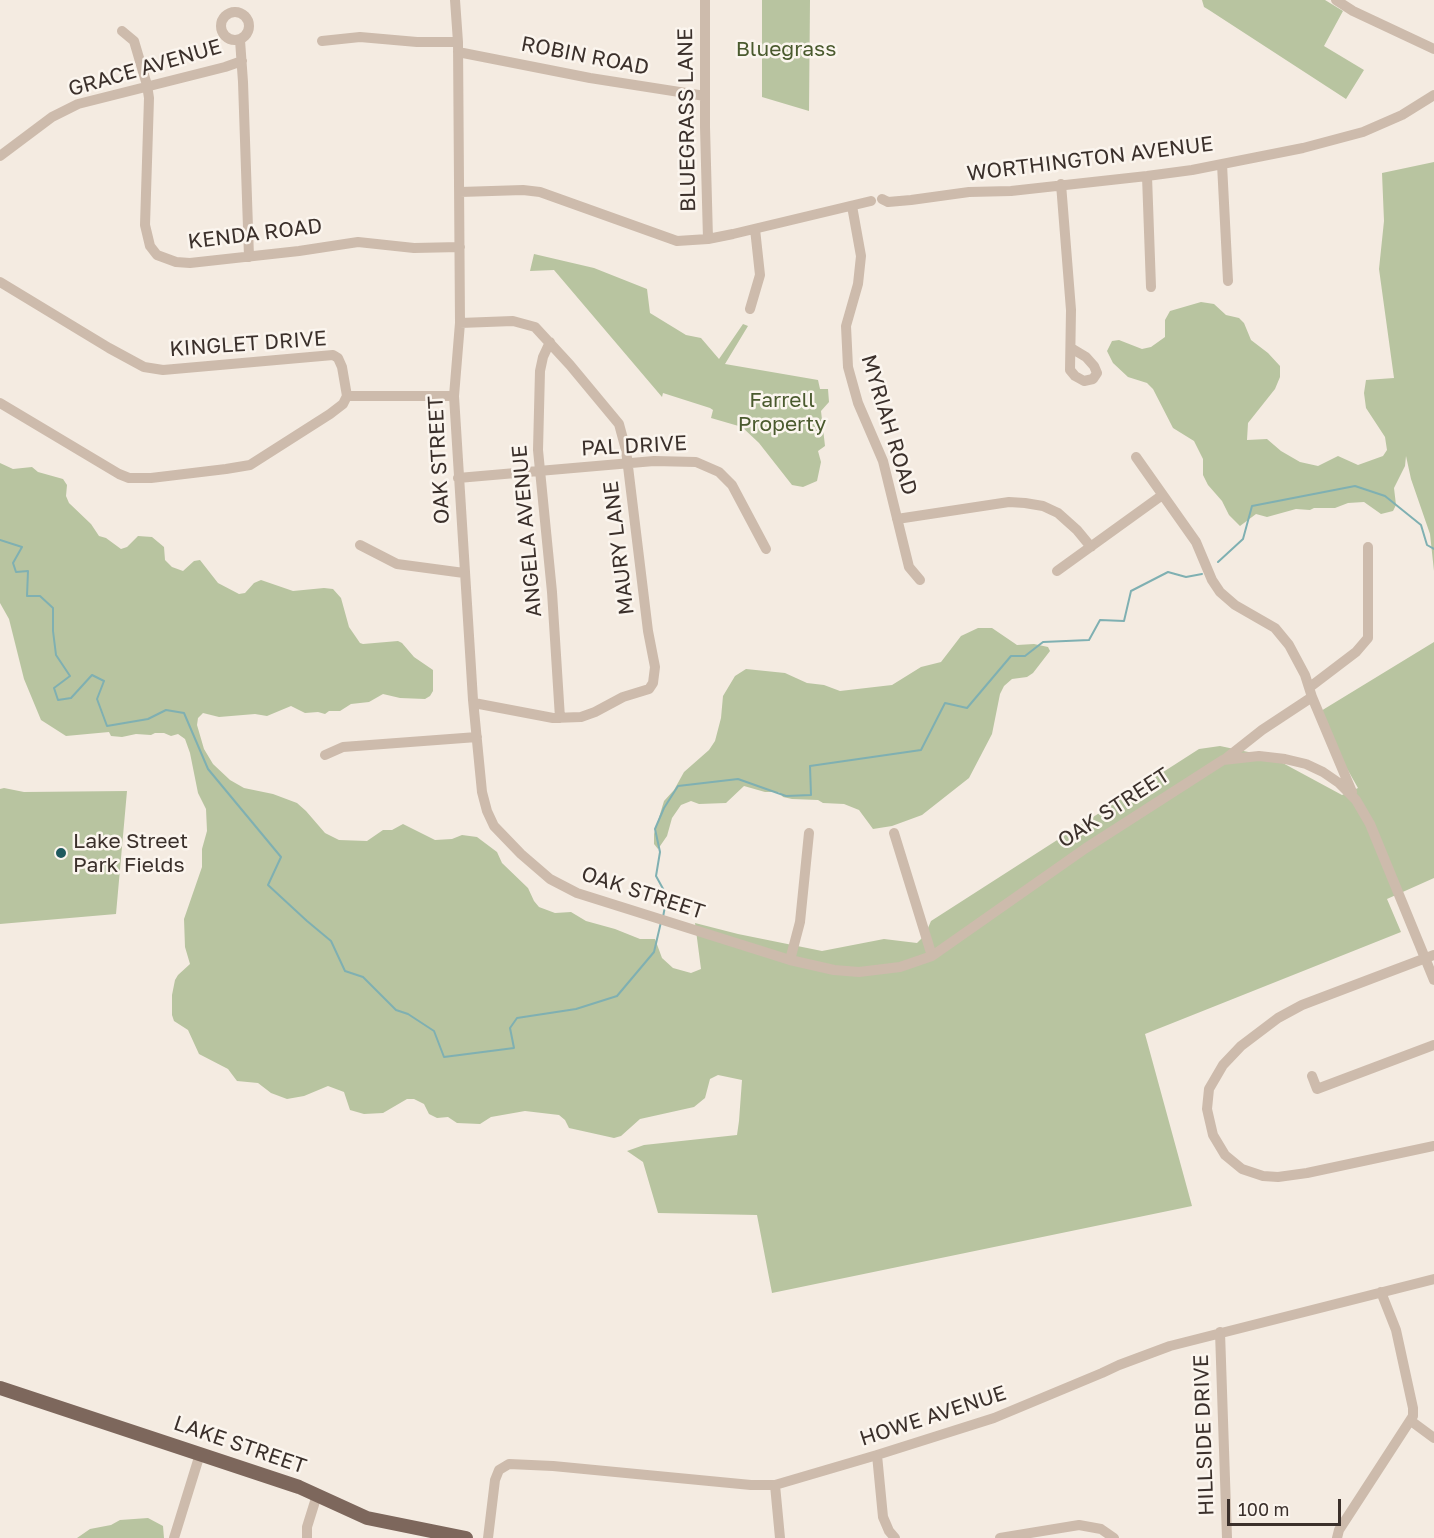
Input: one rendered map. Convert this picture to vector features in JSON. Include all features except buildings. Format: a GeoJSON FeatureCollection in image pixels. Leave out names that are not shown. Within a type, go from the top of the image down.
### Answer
{"type":"FeatureCollection","features":[{"type":"Feature","properties":{"kind":"main road","name":"LAKE STREET"},"geometry":{"type":"LineString","coordinates":[[0,1388],[299,1487],[367,1518],[466,1538]]}},
{"type":"Feature","properties":{"kind":"street","name":"OAK STREET"},"geometry":{"type":"LineString","coordinates":[[455,0],[458,47],[460,323],[454,396],[474,703],[482,792],[487,811],[494,826],[521,854],[557,884],[577,893],[790,960],[834,970],[860,972],[900,967],[933,956],[1086,848],[1224,760],[1258,756],[1285,759],[1306,764],[1340,783],[1356,800],[1370,824],[1430,957],[1434,980]]}},
{"type":"Feature","properties":{"kind":"street","name":"BLUEGRASS LANE"},"geometry":{"type":"LineString","coordinates":[[705,0],[708,239]]}},
{"type":"Feature","properties":{"kind":"street"},"geometry":{"type":"LineString","coordinates":[[1336,0],[1353,11],[1434,49]]}},
{"type":"Feature","properties":{"kind":"street","name":"KENDA ROAD"},"geometry":{"type":"LineString","coordinates":[[122,31],[134,41],[147,85],[149,98],[145,225],[150,246],[162,258],[180,263],[200,263],[358,242],[414,248],[460,247]]}},
{"type":"Feature","properties":{"kind":"street"},"geometry":{"type":"LineString","coordinates":[[321,41],[350,37],[458,47]]}},
{"type":"Feature","properties":{"kind":"street"},"geometry":{"type":"LineString","coordinates":[[240,40],[249,257]]}},
{"type":"Feature","properties":{"kind":"street","name":"ROBIN ROAD"},"geometry":{"type":"LineString","coordinates":[[458,47],[591,78],[705,96]]}},
{"type":"Feature","properties":{"kind":"street","name":"GRACE AVENUE"},"geometry":{"type":"LineString","coordinates":[[3,149],[52,117],[78,104],[242,61]]}},
{"type":"Feature","properties":{"kind":"street","name":"WORTHINGTON AVENUE"},"geometry":{"type":"LineString","coordinates":[[460,192],[533,191],[566,200],[668,239],[686,241],[708,239],[877,200],[888,202],[911,200],[960,193],[1011,191],[1147,176],[1303,148],[1363,132],[1402,115],[1434,95]]}},
{"type":"Feature","properties":{"kind":"street"},"geometry":{"type":"LineString","coordinates":[[1222,164],[1228,281]]}},
{"type":"Feature","properties":{"kind":"street"},"geometry":{"type":"LineString","coordinates":[[1147,176],[1151,287]]}},
{"type":"Feature","properties":{"kind":"street"},"geometry":{"type":"LineString","coordinates":[[1061,184],[1071,312],[1071,348]]}},
{"type":"Feature","properties":{"kind":"street","name":"MYRIAH ROAD"},"geometry":{"type":"LineString","coordinates":[[852,206],[861,256],[858,284],[846,326],[848,367],[858,403],[883,461],[909,567],[920,580]]}},
{"type":"Feature","properties":{"kind":"street"},"geometry":{"type":"LineString","coordinates":[[750,309],[760,275],[755,229]]}},
{"type":"Feature","properties":{"kind":"street","name":"KINGLET DRIVE"},"geometry":{"type":"LineString","coordinates":[[0,282],[144,367],[163,370],[333,355],[338,358],[342,367],[347,396]]}},
{"type":"Feature","properties":{"kind":"street","name":"MAURY LANE"},"geometry":{"type":"LineString","coordinates":[[460,323],[505,320],[535,327],[619,424],[623,432],[628,464],[648,631],[655,667],[654,680],[649,689],[623,697],[589,715],[561,718],[474,703]]}},
{"type":"Feature","properties":{"kind":"street","name":"ANGELA AVENUE"},"geometry":{"type":"LineString","coordinates":[[550,342],[540,371],[537,440],[552,592],[561,718]]}},
{"type":"Feature","properties":{"kind":"street"},"geometry":{"type":"LineString","coordinates":[[0,403],[119,474],[129,478],[151,478],[250,465],[330,414],[341,406],[347,396],[454,396]]}},
{"type":"Feature","properties":{"kind":"street"},"geometry":{"type":"LineString","coordinates":[[1136,457],[1161,496],[1196,542],[1216,587],[1235,605],[1281,633],[1296,656],[1356,800]]}},
{"type":"Feature","properties":{"kind":"street","name":"PAL DRIVE"},"geometry":{"type":"LineString","coordinates":[[458,478],[628,464],[686,461],[704,465],[718,472],[738,493],[766,549]]}},
{"type":"Feature","properties":{"kind":"street"},"geometry":{"type":"LineString","coordinates":[[1057,571],[1161,496]]}},
{"type":"Feature","properties":{"kind":"street"},"geometry":{"type":"LineString","coordinates":[[897,519],[1009,502],[1025,503],[1043,506],[1060,514],[1091,547]]}},
{"type":"Feature","properties":{"kind":"street"},"geometry":{"type":"LineString","coordinates":[[360,545],[397,564],[464,573]]}},
{"type":"Feature","properties":{"kind":"street"},"geometry":{"type":"LineString","coordinates":[[1224,760],[1311,692],[1356,652],[1368,638],[1368,547]]}},
{"type":"Feature","properties":{"kind":"street"},"geometry":{"type":"LineString","coordinates":[[325,755],[343,747],[477,737]]}},
{"type":"Feature","properties":{"kind":"street"},"geometry":{"type":"LineString","coordinates":[[790,960],[802,908],[809,833]]}},
{"type":"Feature","properties":{"kind":"street"},"geometry":{"type":"LineString","coordinates":[[894,833],[933,956]]}},
{"type":"Feature","properties":{"kind":"street"},"geometry":{"type":"LineString","coordinates":[[1430,957],[1302,1005],[1278,1018],[1241,1046],[1223,1065],[1209,1089],[1207,1109],[1213,1135],[1225,1155],[1242,1169],[1263,1176],[1278,1177],[1307,1173],[1434,1146]]}},
{"type":"Feature","properties":{"kind":"street"},"geometry":{"type":"LineString","coordinates":[[1312,1076],[1317,1089],[1434,1045]]}},
{"type":"Feature","properties":{"kind":"street","name":"HOWE AVENUE"},"geometry":{"type":"LineString","coordinates":[[488,1538],[495,1480],[500,1470],[509,1464],[751,1485],[775,1485],[994,1418],[1156,1350],[1434,1279]]}},
{"type":"Feature","properties":{"kind":"street"},"geometry":{"type":"LineString","coordinates":[[1337,1538],[1339,1530],[1413,1416],[1396,1330],[1382,1292]]}},
{"type":"Feature","properties":{"kind":"street","name":"HILLSIDE DRIVE"},"geometry":{"type":"LineString","coordinates":[[1220,1332],[1227,1538]]}},
{"type":"Feature","properties":{"kind":"street"},"geometry":{"type":"LineString","coordinates":[[1411,1421],[1434,1438]]}},
{"type":"Feature","properties":{"kind":"street"},"geometry":{"type":"LineString","coordinates":[[174,1538],[200,1454]]}},
{"type":"Feature","properties":{"kind":"street"},"geometry":{"type":"LineString","coordinates":[[878,1455],[883,1517],[895,1538]]}},
{"type":"Feature","properties":{"kind":"street"},"geometry":{"type":"LineString","coordinates":[[775,1485],[780,1538]]}},
{"type":"Feature","properties":{"kind":"street"},"geometry":{"type":"LineString","coordinates":[[307,1538],[307,1527],[316,1495]]}},
{"type":"Feature","properties":{"kind":"street"},"geometry":{"type":"LineString","coordinates":[[1000,1538],[1079,1526],[1101,1529],[1114,1538]]}},
{"type":"Feature","properties":{"kind":"green space","name":"Bluegrass"},"geometry":{"type":"Polygon","coordinates":[[[762,0],[810,0],[809,111],[762,97],[762,0]]]}},
{"type":"Feature","properties":{"kind":"green space"},"geometry":{"type":"Polygon","coordinates":[[[1202,0],[1325,0],[1343,11],[1324,46],[1364,70],[1346,99],[1204,7],[1202,0]]]}},
{"type":"Feature","properties":{"kind":"green space"},"geometry":{"type":"Polygon","coordinates":[[[1434,162],[1434,571],[1430,534],[1411,479],[1406,456],[1405,466],[1394,488],[1396,505],[1393,511],[1381,514],[1364,502],[1348,503],[1335,508],[1296,509],[1267,517],[1256,514],[1240,526],[1229,515],[1222,501],[1208,485],[1203,475],[1203,459],[1194,441],[1173,428],[1153,389],[1147,383],[1128,377],[1113,363],[1107,351],[1112,341],[1119,340],[1142,349],[1151,347],[1165,337],[1165,320],[1170,311],[1201,302],[1214,304],[1226,315],[1239,318],[1244,323],[1251,340],[1280,366],[1280,377],[1275,389],[1248,423],[1247,440],[1267,439],[1281,451],[1300,462],[1318,466],[1338,456],[1358,465],[1383,456],[1387,450],[1385,437],[1366,408],[1364,393],[1366,380],[1394,378],[1379,269],[1384,221],[1382,173],[1434,162]]]}},
{"type":"Feature","properties":{"kind":"green space","name":"Farrell Property"},"geometry":{"type":"Polygon","coordinates":[[[534,254],[594,268],[647,289],[650,313],[686,335],[701,338],[719,359],[743,324],[748,326],[725,364],[818,380],[820,389],[828,389],[829,402],[821,411],[825,446],[818,451],[821,462],[817,481],[803,487],[792,485],[759,443],[742,427],[711,418],[713,410],[710,408],[663,393],[662,397],[554,270],[530,271],[534,254]]]}},
{"type":"Feature","properties":{"kind":"green space"},"geometry":{"type":"Polygon","coordinates":[[[0,463],[13,469],[32,467],[38,472],[63,479],[67,485],[66,496],[69,503],[91,524],[99,536],[106,538],[121,549],[127,547],[138,536],[152,537],[164,547],[165,560],[172,567],[183,571],[194,561],[200,560],[218,583],[239,594],[245,593],[254,583],[261,580],[293,591],[333,589],[341,598],[349,627],[360,643],[398,641],[414,657],[433,670],[433,691],[425,699],[400,698],[383,694],[369,702],[351,704],[340,711],[329,711],[325,714],[305,713],[291,706],[267,716],[255,714],[219,717],[203,713],[198,718],[197,725],[204,749],[213,764],[230,780],[244,788],[273,794],[297,803],[325,833],[339,840],[367,841],[383,830],[392,830],[403,824],[435,840],[452,839],[462,835],[477,837],[497,852],[502,863],[528,888],[539,907],[555,913],[571,912],[586,921],[640,939],[655,939],[662,958],[673,968],[691,973],[701,969],[695,923],[822,951],[884,939],[917,943],[925,935],[931,921],[1199,749],[1220,746],[1279,761],[1342,795],[1358,788],[1316,714],[1434,642],[1434,878],[1387,899],[1401,932],[1145,1034],[1192,1206],[772,1293],[757,1215],[658,1213],[643,1162],[627,1151],[644,1145],[737,1135],[742,1080],[718,1075],[710,1079],[705,1098],[694,1107],[640,1119],[621,1136],[614,1138],[569,1128],[559,1115],[525,1111],[491,1117],[480,1124],[457,1123],[448,1117],[437,1118],[429,1114],[424,1104],[414,1099],[407,1099],[383,1113],[364,1114],[350,1110],[344,1092],[328,1086],[304,1096],[287,1099],[271,1093],[258,1083],[237,1081],[228,1069],[199,1054],[188,1030],[174,1021],[172,1015],[175,980],[190,964],[185,947],[184,919],[202,867],[202,849],[207,831],[206,809],[198,793],[190,753],[185,739],[178,734],[171,736],[164,733],[136,734],[122,737],[111,736],[109,732],[66,736],[41,720],[24,679],[9,619],[0,603],[0,463]]]}},
{"type":"Feature","properties":{"kind":"green space"},"geometry":{"type":"Polygon","coordinates":[[[978,628],[992,628],[1017,645],[1034,644],[1048,647],[1050,651],[1033,673],[1027,677],[1012,679],[1004,686],[1000,694],[992,734],[969,778],[922,815],[892,826],[873,829],[859,810],[844,804],[792,799],[783,797],[779,792],[765,792],[744,786],[726,803],[699,804],[691,801],[681,805],[672,818],[667,836],[658,849],[654,844],[654,834],[664,801],[674,790],[684,772],[709,750],[715,741],[721,718],[723,696],[735,676],[746,669],[785,673],[807,683],[824,685],[840,691],[892,685],[921,667],[941,662],[961,636],[978,628]]]}},
{"type":"Feature","properties":{"kind":"green space","name":"Lake Street Park Fields"},"geometry":{"type":"Polygon","coordinates":[[[0,789],[24,792],[127,791],[116,914],[0,924],[0,789]]]}},
{"type":"Feature","properties":{"kind":"green space"},"geometry":{"type":"Polygon","coordinates":[[[148,1518],[163,1526],[164,1538],[77,1538],[90,1529],[111,1525],[120,1520],[148,1518]]]}},
{"type":"Feature","properties":{"kind":"waterway"},"geometry":{"type":"LineString","coordinates":[[1218,562],[1243,539],[1252,506],[1355,486],[1385,496],[1421,525],[1427,545],[1434,549]]}},
{"type":"Feature","properties":{"kind":"waterway"},"geometry":{"type":"LineString","coordinates":[[0,540],[22,547],[13,563],[16,572],[28,571],[27,596],[40,596],[53,608],[56,655],[70,676],[54,688],[58,700],[71,698],[92,675],[104,681],[97,699],[107,726],[148,719],[166,710],[184,713],[208,769],[281,857],[268,885],[331,941],[345,971],[363,977],[396,1010],[408,1014],[434,1031],[444,1057],[514,1048],[510,1028],[517,1018],[576,1009],[617,996],[654,952],[661,922]]}},
{"type":"Feature","properties":{"kind":"waterway"},"geometry":{"type":"LineString","coordinates":[[663,917],[667,896],[656,876],[660,852],[655,829],[664,808],[678,786],[738,779],[786,796],[811,795],[810,766],[921,750],[945,703],[967,708],[1011,656],[1025,656],[1043,642],[1089,640],[1100,620],[1124,621],[1131,591],[1168,572],[1186,577],[1202,574]]}},
{"type":"Feature","properties":{"kind":"place","name":"Lake Street Park Fields"},"geometry":{"type":"Point","coordinates":[61,853]}}]}
